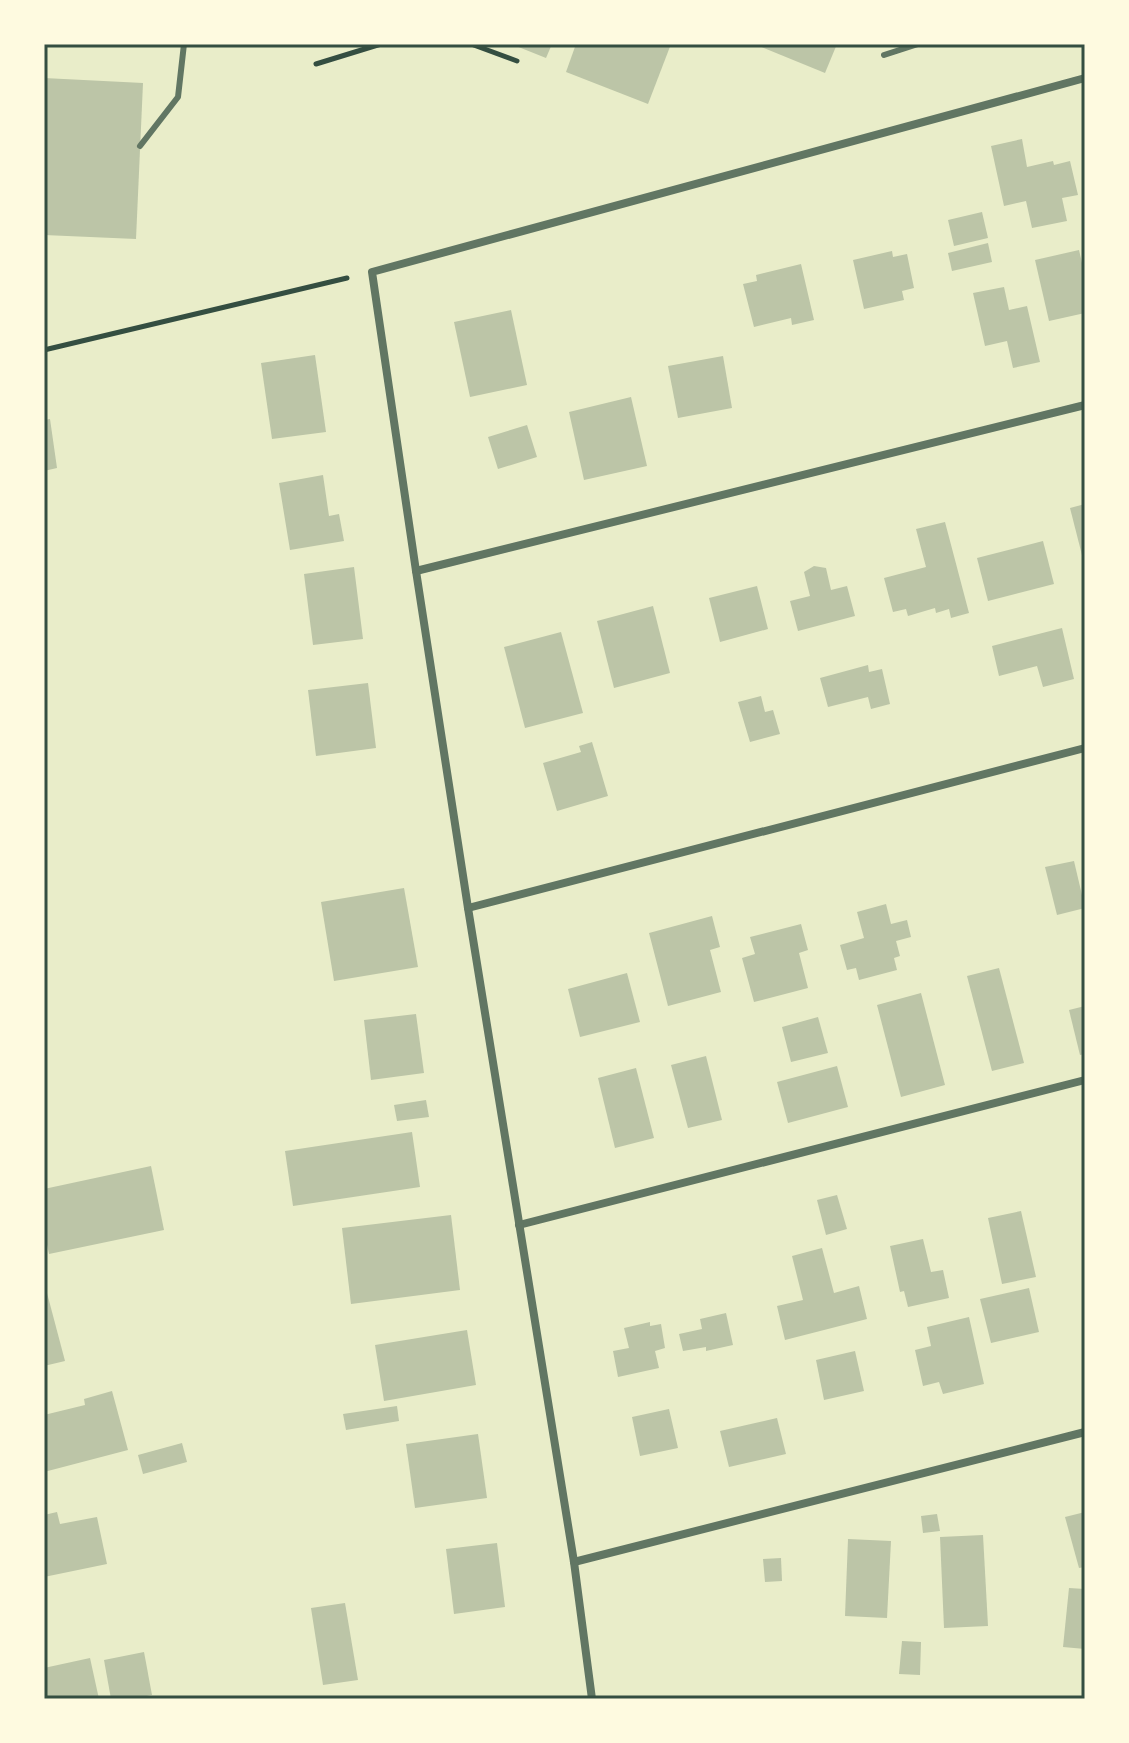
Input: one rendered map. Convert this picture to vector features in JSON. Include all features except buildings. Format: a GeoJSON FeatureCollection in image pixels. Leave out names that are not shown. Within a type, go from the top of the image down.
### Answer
{"type":"FeatureCollection","features":[{"type":"Feature","properties":{"kind":"street"},"geometry":{"type":"LineString","coordinates":[[592,1699],[574,1562],[468,908],[372,272],[1085,78]]}},
{"type":"Feature","properties":{"kind":"street"},"geometry":{"type":"LineString","coordinates":[[416,571],[1085,405]]}},
{"type":"Feature","properties":{"kind":"street"},"geometry":{"type":"LineString","coordinates":[[468,908],[1085,748]]}},
{"type":"Feature","properties":{"kind":"street"},"geometry":{"type":"LineString","coordinates":[[519,1225],[1085,1080]]}},
{"type":"Feature","properties":{"kind":"street"},"geometry":{"type":"LineString","coordinates":[[574,1562],[1085,1432]]}},
{"type":"Feature","properties":{"kind":"lane"},"geometry":{"type":"LineString","coordinates":[[140,146],[178,97],[184,44]]}},
{"type":"Feature","properties":{"kind":"lane"},"geometry":{"type":"LineString","coordinates":[[884,55],[918,44]]}},
{"type":"Feature","properties":{"kind":"path"},"geometry":{"type":"LineString","coordinates":[[316,64],[381,44]]}},
{"type":"Feature","properties":{"kind":"path"},"geometry":{"type":"LineString","coordinates":[[471,44],[517,61]]}},
{"type":"Feature","properties":{"kind":"path"},"geometry":{"type":"LineString","coordinates":[[44,350],[372,272]]}}]}
